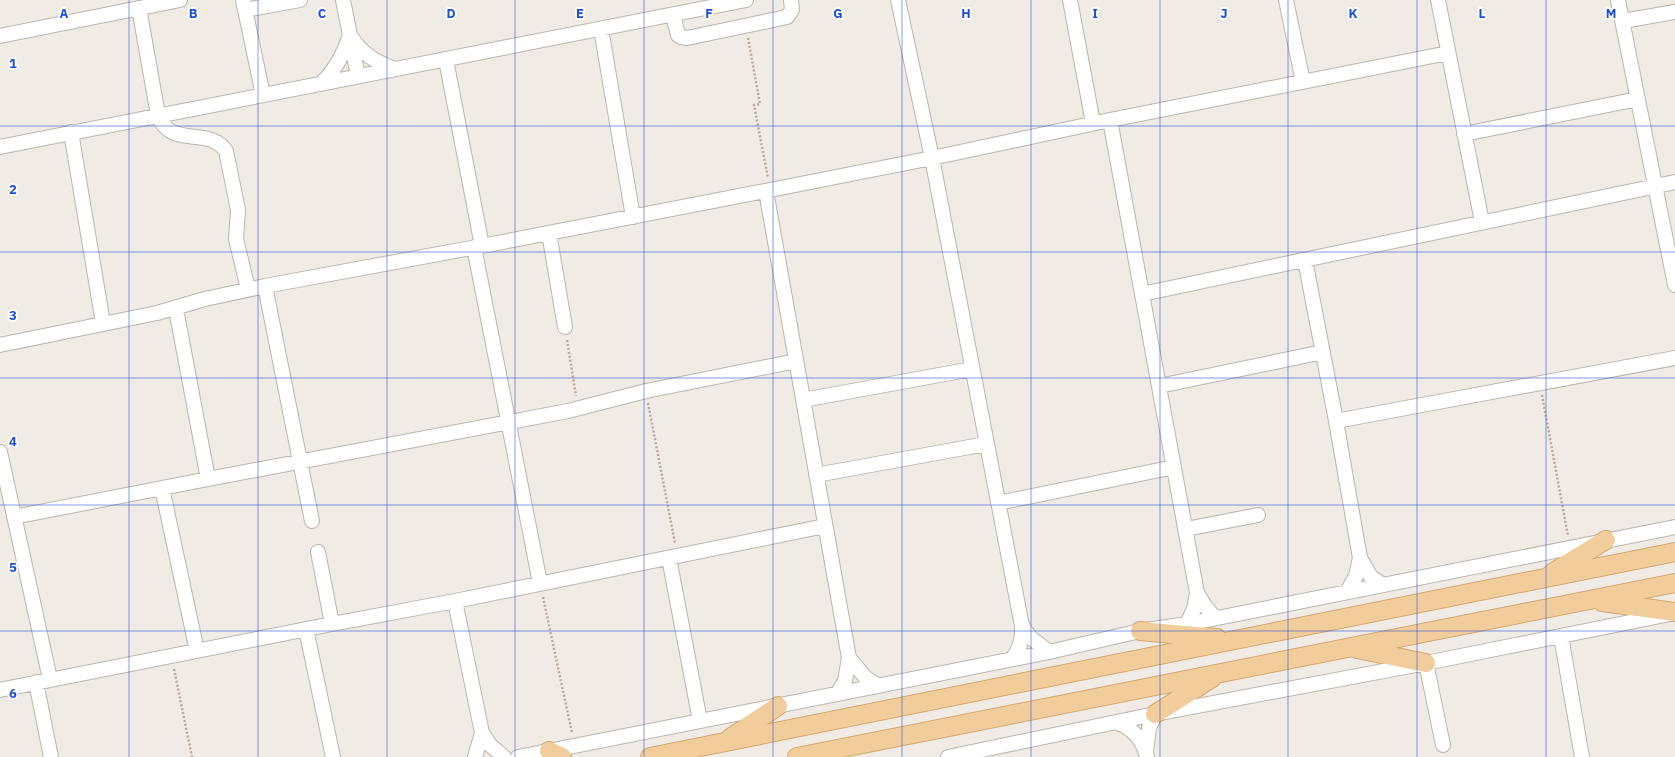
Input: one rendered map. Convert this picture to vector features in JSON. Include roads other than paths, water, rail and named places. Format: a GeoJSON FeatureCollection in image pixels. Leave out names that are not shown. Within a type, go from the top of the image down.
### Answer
{"type":"FeatureCollection","features":[{"type":"Feature","properties":{"kind":"main road"},"geometry":{"type":"LineString","coordinates":[[1539,580],[1606,540]]}},
{"type":"Feature","properties":{"kind":"main road"},"geometry":{"type":"LineString","coordinates":[[650,757],[1675,552]]}},
{"type":"Feature","properties":{"kind":"main road"},"geometry":{"type":"LineString","coordinates":[[797,757],[1675,583]]}},
{"type":"Feature","properties":{"kind":"main road"},"geometry":{"type":"LineString","coordinates":[[1587,600],[1675,613]]}},
{"type":"Feature","properties":{"kind":"main road"},"geometry":{"type":"LineString","coordinates":[[1140,631],[1238,640]]}},
{"type":"Feature","properties":{"kind":"main road"},"geometry":{"type":"LineString","coordinates":[[1349,647],[1426,664]]}},
{"type":"Feature","properties":{"kind":"main road"},"geometry":{"type":"LineString","coordinates":[[1155,714],[1221,672]]}},
{"type":"Feature","properties":{"kind":"main road"},"geometry":{"type":"LineString","coordinates":[[723,742],[778,706]]}},
{"type":"Feature","properties":{"kind":"street"},"geometry":{"type":"LineString","coordinates":[[0,36],[135,6],[180,0]]}},
{"type":"Feature","properties":{"kind":"street"},"geometry":{"type":"LineString","coordinates":[[263,95],[244,5],[300,0]]}},
{"type":"Feature","properties":{"kind":"street"},"geometry":{"type":"LineString","coordinates":[[343,0],[358,76]]}},
{"type":"Feature","properties":{"kind":"street"},"geometry":{"type":"LineString","coordinates":[[0,147],[673,15],[691,6],[746,0]]}},
{"type":"Feature","properties":{"kind":"street"},"geometry":{"type":"LineString","coordinates":[[673,15],[678,34],[684,38],[787,17],[792,10],[791,0]]}},
{"type":"Feature","properties":{"kind":"street"},"geometry":{"type":"LineString","coordinates":[[898,0],[932,158],[1022,626],[1019,647],[1012,659]]}},
{"type":"Feature","properties":{"kind":"street"},"geometry":{"type":"LineString","coordinates":[[1070,0],[1093,123]]}},
{"type":"Feature","properties":{"kind":"street"},"geometry":{"type":"LineString","coordinates":[[1286,0],[1303,82]]}},
{"type":"Feature","properties":{"kind":"street"},"geometry":{"type":"LineString","coordinates":[[1438,0],[1482,222]]}},
{"type":"Feature","properties":{"kind":"street"},"geometry":{"type":"LineString","coordinates":[[1618,0],[1675,285]]}},
{"type":"Feature","properties":{"kind":"street"},"geometry":{"type":"LineString","coordinates":[[135,6],[161,123],[167,130],[174,134],[213,140],[226,151],[238,210],[236,239],[248,289]]}},
{"type":"Feature","properties":{"kind":"street"},"geometry":{"type":"LineString","coordinates":[[1622,21],[1675,12]]}},
{"type":"Feature","properties":{"kind":"street"},"geometry":{"type":"LineString","coordinates":[[600,29],[633,217]]}},
{"type":"Feature","properties":{"kind":"street"},"geometry":{"type":"LineString","coordinates":[[350,35],[356,45],[374,60],[396,69]]}},
{"type":"Feature","properties":{"kind":"street"},"geometry":{"type":"LineString","coordinates":[[322,83],[337,66],[347,46],[350,35]]}},
{"type":"Feature","properties":{"kind":"street"},"geometry":{"type":"LineString","coordinates":[[0,345],[176,308],[205,299],[248,289],[478,247],[932,158],[1093,123],[1448,52]]}},
{"type":"Feature","properties":{"kind":"street"},"geometry":{"type":"LineString","coordinates":[[446,60],[508,422],[540,583]]}},
{"type":"Feature","properties":{"kind":"street"},"geometry":{"type":"LineString","coordinates":[[1464,134],[1638,100]]}},
{"type":"Feature","properties":{"kind":"street"},"geometry":{"type":"LineString","coordinates":[[1110,120],[1197,593],[1194,609],[1187,624]]}},
{"type":"Feature","properties":{"kind":"street"},"geometry":{"type":"LineString","coordinates":[[71,132],[103,323]]}},
{"type":"Feature","properties":{"kind":"street"},"geometry":{"type":"LineString","coordinates":[[1142,294],[1675,182]]}},
{"type":"Feature","properties":{"kind":"street"},"geometry":{"type":"LineString","coordinates":[[768,190],[796,361],[849,658],[845,681],[837,694]]}},
{"type":"Feature","properties":{"kind":"street"},"geometry":{"type":"LineString","coordinates":[[549,233],[565,327]]}},
{"type":"Feature","properties":{"kind":"street"},"geometry":{"type":"LineString","coordinates":[[1305,260],[1336,421],[1360,558],[1371,577],[1383,585]]}},
{"type":"Feature","properties":{"kind":"street"},"geometry":{"type":"LineString","coordinates":[[265,286],[312,521]]}},
{"type":"Feature","properties":{"kind":"street"},"geometry":{"type":"LineString","coordinates":[[176,308],[208,479]]}},
{"type":"Feature","properties":{"kind":"street"},"geometry":{"type":"LineString","coordinates":[[1159,386],[1323,352]]}},
{"type":"Feature","properties":{"kind":"street"},"geometry":{"type":"LineString","coordinates":[[1336,421],[1675,358]]}},
{"type":"Feature","properties":{"kind":"street"},"geometry":{"type":"LineString","coordinates":[[14,518],[208,479],[578,409],[646,391],[796,361]]}},
{"type":"Feature","properties":{"kind":"street"},"geometry":{"type":"LineString","coordinates":[[803,400],[972,369]]}},
{"type":"Feature","properties":{"kind":"street"},"geometry":{"type":"LineString","coordinates":[[816,475],[986,444]]}},
{"type":"Feature","properties":{"kind":"street"},"geometry":{"type":"LineString","coordinates":[[0,452],[14,518],[43,681],[51,757]]}},
{"type":"Feature","properties":{"kind":"street"},"geometry":{"type":"LineString","coordinates":[[998,504],[1174,467]]}},
{"type":"Feature","properties":{"kind":"street"},"geometry":{"type":"LineString","coordinates":[[162,488],[197,651]]}},
{"type":"Feature","properties":{"kind":"street"},"geometry":{"type":"LineString","coordinates":[[1186,529],[1258,515]]}},
{"type":"Feature","properties":{"kind":"street"},"geometry":{"type":"LineString","coordinates":[[0,690],[455,601],[825,526]]}},
{"type":"Feature","properties":{"kind":"street"},"geometry":{"type":"LineString","coordinates":[[518,757],[562,751],[700,721],[1049,652],[1140,631],[1187,624],[1675,527]]}},
{"type":"Feature","properties":{"kind":"street"},"geometry":{"type":"LineString","coordinates":[[318,552],[332,624]]}},
{"type":"Feature","properties":{"kind":"street"},"geometry":{"type":"LineString","coordinates":[[673,557],[700,721]]}},
{"type":"Feature","properties":{"kind":"street"},"geometry":{"type":"LineString","coordinates":[[1347,592],[1356,576],[1360,558]]}},
{"type":"Feature","properties":{"kind":"street"},"geometry":{"type":"LineString","coordinates":[[1197,593],[1215,618]]}},
{"type":"Feature","properties":{"kind":"street"},"geometry":{"type":"LineString","coordinates":[[455,601],[482,733],[490,745],[504,757]]}},
{"type":"Feature","properties":{"kind":"street"},"geometry":{"type":"LineString","coordinates":[[948,757],[995,752],[1155,714],[1426,664],[1675,613]]}},
{"type":"Feature","properties":{"kind":"street"},"geometry":{"type":"LineString","coordinates":[[1022,626],[1031,638],[1049,652]]}},
{"type":"Feature","properties":{"kind":"street"},"geometry":{"type":"LineString","coordinates":[[306,629],[333,757]]}},
{"type":"Feature","properties":{"kind":"street"},"geometry":{"type":"LineString","coordinates":[[1561,636],[1582,757]]}},
{"type":"Feature","properties":{"kind":"street"},"geometry":{"type":"LineString","coordinates":[[849,658],[865,677],[878,686]]}},
{"type":"Feature","properties":{"kind":"street"},"geometry":{"type":"LineString","coordinates":[[1426,664],[1443,745]]}},
{"type":"Feature","properties":{"kind":"street"},"geometry":{"type":"LineString","coordinates":[[1146,754],[1147,736],[1155,714]]}},
{"type":"Feature","properties":{"kind":"street"},"geometry":{"type":"LineString","coordinates":[[1118,723],[1136,734],[1146,754]]}},
{"type":"Feature","properties":{"kind":"street"},"geometry":{"type":"LineString","coordinates":[[475,757],[482,733]]}}]}
